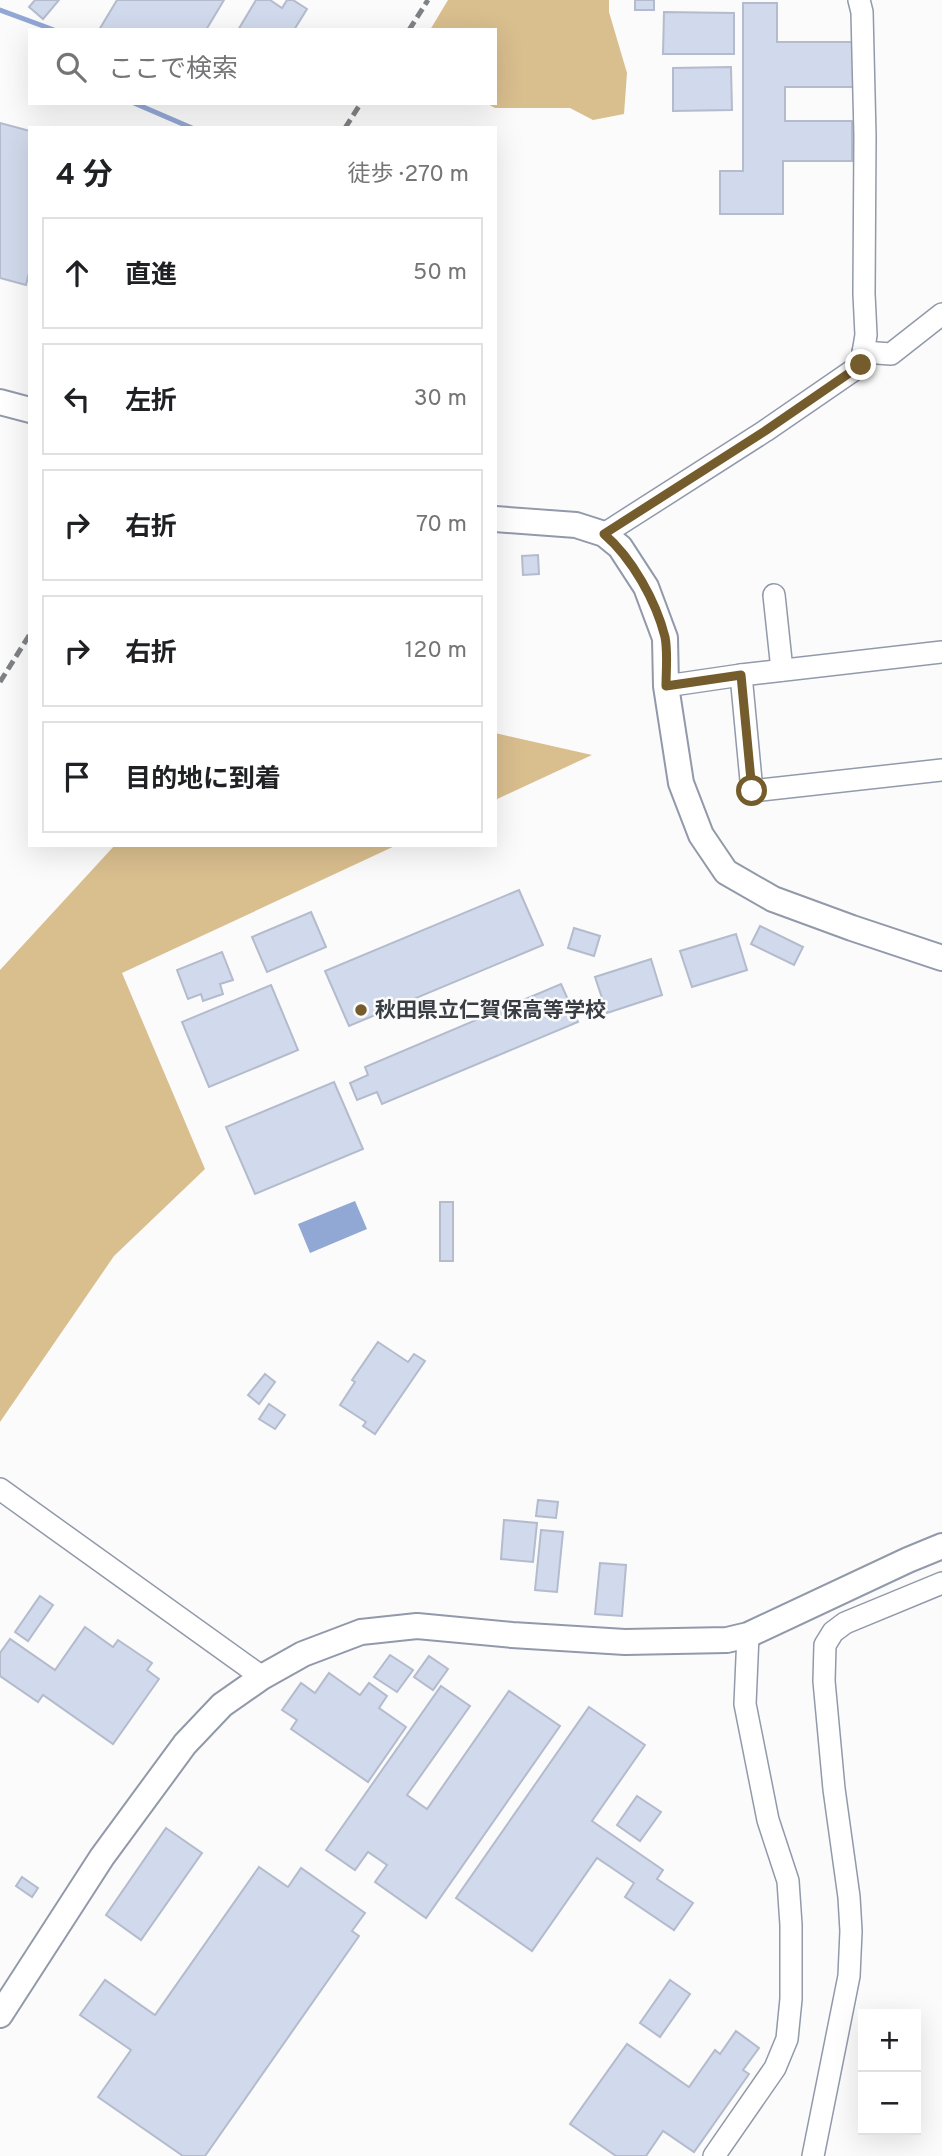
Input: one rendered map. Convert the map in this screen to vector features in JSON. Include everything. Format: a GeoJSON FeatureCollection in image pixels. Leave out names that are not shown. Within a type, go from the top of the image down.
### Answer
{"type":"FeatureCollection","features":[{"type":"Feature","properties":{"kind":"street"},"geometry":{"type":"LineString","coordinates":[[604,534],[765,431],[861,365],[866,335],[865,136],[862,12],[859,0]]}},
{"type":"Feature","properties":{"kind":"street"},"geometry":{"type":"LineString","coordinates":[[863,352],[891,354],[942,314]]}},
{"type":"Feature","properties":{"kind":"street"},"geometry":{"type":"LineString","coordinates":[[0,402],[28,409]]}},
{"type":"Feature","properties":{"kind":"street"},"geometry":{"type":"LineString","coordinates":[[497,519],[576,525],[604,534],[620,547],[646,587],[665,638],[666,686],[681,783],[701,835],[726,872],[773,899],[942,958]]}},
{"type":"Feature","properties":{"kind":"street"},"geometry":{"type":"LineString","coordinates":[[774,595],[782,670]]}},
{"type":"Feature","properties":{"kind":"street"},"geometry":{"type":"LineString","coordinates":[[666,686],[942,652]]}},
{"type":"Feature","properties":{"kind":"street"},"geometry":{"type":"LineString","coordinates":[[741,675],[752,791],[942,770]]}},
{"type":"Feature","properties":{"kind":"street"},"geometry":{"type":"LineString","coordinates":[[0,1489],[262,1677]]}},
{"type":"Feature","properties":{"kind":"street"},"geometry":{"type":"LineString","coordinates":[[0,2015],[102,1857],[185,1744],[222,1705],[262,1677],[303,1654],[361,1632],[417,1626],[625,1642],[727,1640],[748,1635],[942,1546]]}},
{"type":"Feature","properties":{"kind":"street"},"geometry":{"type":"LineString","coordinates":[[813,2156],[849,1976],[851,1931],[824,1681],[825,1645],[833,1632],[845,1623],[942,1583]]}},
{"type":"Feature","properties":{"kind":"street"},"geometry":{"type":"LineString","coordinates":[[714,2156],[775,2068],[787,2039],[791,1999],[788,1881],[768,1820],[745,1704],[748,1635]]}},
{"type":"Feature","properties":{"kind":"shaded area"},"geometry":{"type":"Polygon","coordinates":[[[448,0],[609,0],[609,12],[627,73],[624,114],[593,120],[570,108],[495,108],[490,105],[497,105],[497,28],[431,28],[448,0]]]}},
{"type":"Feature","properties":{"kind":"shaded area"},"geometry":{"type":"Polygon","coordinates":[[[497,733],[592,755],[497,799],[497,733]]]}},
{"type":"Feature","properties":{"kind":"shaded area"},"geometry":{"type":"Polygon","coordinates":[[[113,847],[393,847],[122,973],[205,1169],[114,1256],[0,1422],[0,970],[113,847]]]}},
{"type":"Feature","properties":{"kind":"water"},"geometry":{"type":"Polygon","coordinates":[[[355,1201],[367,1229],[310,1253],[298,1224],[355,1201]]]}},
{"type":"Feature","properties":{"kind":"building"},"geometry":{"type":"Polygon","coordinates":[[[35,0],[59,0],[43,19],[29,7],[35,0]]]}},
{"type":"Feature","properties":{"kind":"building"},"geometry":{"type":"Polygon","coordinates":[[[117,0],[224,0],[207,28],[100,28],[117,0]]]}},
{"type":"Feature","properties":{"kind":"building"},"geometry":{"type":"Polygon","coordinates":[[[256,0],[270,0],[282,8],[287,0],[293,0],[307,9],[295,28],[239,28],[256,0]]]}},
{"type":"Feature","properties":{"kind":"building"},"geometry":{"type":"Polygon","coordinates":[[[635,0],[654,0],[654,10],[635,10],[635,0]]]}},
{"type":"Feature","properties":{"kind":"building"},"geometry":{"type":"Polygon","coordinates":[[[743,3],[777,3],[777,42],[853,42],[853,87],[785,87],[785,121],[852,121],[852,161],[783,161],[783,214],[720,214],[720,171],[743,171],[743,3]]]}},
{"type":"Feature","properties":{"kind":"building"},"geometry":{"type":"Polygon","coordinates":[[[664,12],[734,13],[734,54],[663,54],[664,12]]]}},
{"type":"Feature","properties":{"kind":"building"},"geometry":{"type":"Polygon","coordinates":[[[731,67],[732,110],[673,111],[673,68],[731,67]]]}},
{"type":"Feature","properties":{"kind":"building"},"geometry":{"type":"Polygon","coordinates":[[[0,123],[28,130],[28,276],[26,285],[0,278],[0,123]]]}},
{"type":"Feature","properties":{"kind":"building"},"geometry":{"type":"Polygon","coordinates":[[[538,555],[539,574],[523,575],[522,556],[538,555]]]}},
{"type":"Feature","properties":{"kind":"building"},"geometry":{"type":"Polygon","coordinates":[[[519,890],[543,945],[349,1026],[325,971],[519,890]]]}},
{"type":"Feature","properties":{"kind":"building"},"geometry":{"type":"Polygon","coordinates":[[[311,912],[326,947],[267,972],[252,937],[311,912]]]}},
{"type":"Feature","properties":{"kind":"building"},"geometry":{"type":"Polygon","coordinates":[[[760,926],[803,947],[794,965],[751,944],[760,926]]]}},
{"type":"Feature","properties":{"kind":"building"},"geometry":{"type":"Polygon","coordinates":[[[574,928],[600,936],[594,956],[568,948],[574,928]]]}},
{"type":"Feature","properties":{"kind":"building"},"geometry":{"type":"Polygon","coordinates":[[[736,934],[747,970],[692,987],[680,951],[736,934]]]}},
{"type":"Feature","properties":{"kind":"building"},"geometry":{"type":"Polygon","coordinates":[[[222,952],[233,980],[220,984],[223,994],[203,1001],[201,994],[188,999],[177,970],[222,952]]]}},
{"type":"Feature","properties":{"kind":"building"},"geometry":{"type":"Polygon","coordinates":[[[651,959],[662,995],[607,1013],[595,977],[651,959]]]}},
{"type":"Feature","properties":{"kind":"building"},"geometry":{"type":"Polygon","coordinates":[[[561,984],[578,1022],[382,1104],[377,1092],[357,1100],[350,1083],[368,1075],[365,1067],[561,984]]]}},
{"type":"Feature","properties":{"kind":"building"},"geometry":{"type":"Polygon","coordinates":[[[271,985],[298,1050],[209,1087],[182,1022],[271,985]]]}},
{"type":"Feature","properties":{"kind":"building"},"geometry":{"type":"Polygon","coordinates":[[[334,1082],[363,1149],[255,1194],[226,1127],[334,1082]]]}},
{"type":"Feature","properties":{"kind":"building"},"geometry":{"type":"Polygon","coordinates":[[[440,1202],[453,1202],[453,1261],[440,1261],[440,1202]]]}},
{"type":"Feature","properties":{"kind":"building"},"geometry":{"type":"Polygon","coordinates":[[[378,1342],[408,1362],[414,1354],[425,1361],[375,1434],[363,1426],[366,1422],[340,1405],[355,1382],[352,1380],[378,1342]]]}},
{"type":"Feature","properties":{"kind":"building"},"geometry":{"type":"Polygon","coordinates":[[[265,1374],[275,1382],[259,1404],[248,1395],[265,1374]]]}},
{"type":"Feature","properties":{"kind":"building"},"geometry":{"type":"Polygon","coordinates":[[[269,1404],[285,1415],[275,1429],[259,1419],[269,1404]]]}},
{"type":"Feature","properties":{"kind":"building"},"geometry":{"type":"Polygon","coordinates":[[[538,1500],[558,1502],[556,1518],[536,1516],[538,1500]]]}},
{"type":"Feature","properties":{"kind":"building"},"geometry":{"type":"Polygon","coordinates":[[[504,1520],[537,1523],[533,1562],[501,1559],[504,1520]]]}},
{"type":"Feature","properties":{"kind":"building"},"geometry":{"type":"Polygon","coordinates":[[[541,1530],[563,1532],[557,1592],[535,1590],[541,1530]]]}},
{"type":"Feature","properties":{"kind":"building"},"geometry":{"type":"Polygon","coordinates":[[[600,1563],[626,1565],[622,1616],[595,1614],[600,1563]]]}},
{"type":"Feature","properties":{"kind":"building"},"geometry":{"type":"Polygon","coordinates":[[[40,1596],[53,1605],[28,1641],[15,1632],[40,1596]]]}},
{"type":"Feature","properties":{"kind":"building"},"geometry":{"type":"Polygon","coordinates":[[[85,1627],[113,1647],[118,1640],[152,1663],[147,1670],[159,1679],[113,1744],[43,1695],[38,1702],[0,1676],[0,1653],[10,1639],[55,1670],[85,1627]]]}},
{"type":"Feature","properties":{"kind":"building"},"geometry":{"type":"Polygon","coordinates":[[[390,1655],[413,1670],[397,1692],[374,1677],[390,1655]]]}},
{"type":"Feature","properties":{"kind":"building"},"geometry":{"type":"Polygon","coordinates":[[[429,1656],[448,1669],[433,1690],[414,1677],[429,1656]]]}},
{"type":"Feature","properties":{"kind":"building"},"geometry":{"type":"Polygon","coordinates":[[[329,1673],[360,1695],[369,1683],[387,1696],[379,1708],[406,1727],[368,1782],[291,1729],[297,1720],[282,1710],[301,1683],[315,1693],[329,1673]]]}},
{"type":"Feature","properties":{"kind":"building"},"geometry":{"type":"Polygon","coordinates":[[[441,1686],[470,1706],[407,1795],[427,1809],[509,1691],[560,1726],[426,1918],[375,1882],[387,1865],[368,1852],[355,1870],[326,1850],[441,1686]]]}},
{"type":"Feature","properties":{"kind":"building"},"geometry":{"type":"Polygon","coordinates":[[[589,1707],[645,1745],[592,1821],[663,1870],[657,1879],[693,1903],[674,1930],[625,1897],[634,1883],[597,1858],[532,1951],[456,1898],[589,1707]]]}},
{"type":"Feature","properties":{"kind":"building"},"geometry":{"type":"Polygon","coordinates":[[[637,1796],[661,1812],[640,1841],[617,1825],[637,1796]]]}},
{"type":"Feature","properties":{"kind":"building"},"geometry":{"type":"Polygon","coordinates":[[[166,1828],[202,1853],[141,1940],[106,1915],[166,1828]]]}},
{"type":"Feature","properties":{"kind":"building"},"geometry":{"type":"Polygon","coordinates":[[[259,1867],[288,1887],[301,1868],[365,1913],[352,1931],[359,1936],[205,2156],[183,2156],[98,2097],[131,2050],[80,2015],[105,1980],[155,2015],[259,1867]]]}},
{"type":"Feature","properties":{"kind":"building"},"geometry":{"type":"Polygon","coordinates":[[[22,1877],[38,1888],[32,1897],[16,1886],[22,1877]]]}},
{"type":"Feature","properties":{"kind":"building"},"geometry":{"type":"Polygon","coordinates":[[[670,1980],[690,1994],[660,2037],[640,2023],[670,1980]]]}},
{"type":"Feature","properties":{"kind":"building"},"geometry":{"type":"Polygon","coordinates":[[[736,2031],[759,2048],[743,2070],[749,2074],[694,2152],[663,2131],[646,2156],[616,2156],[570,2124],[627,2044],[689,2087],[715,2050],[720,2054],[736,2031]]]}},
{"type":"Feature","properties":{"kind":"waterway"},"geometry":{"type":"LineString","coordinates":[[0,10],[49,28]]}},
{"type":"Feature","properties":{"kind":"waterway"},"geometry":{"type":"LineString","coordinates":[[139,105],[187,126]]}},
{"type":"Feature","properties":{"kind":"railway"},"geometry":{"type":"LineString","coordinates":[[410,28],[428,0]]}},
{"type":"Feature","properties":{"kind":"railway"},"geometry":{"type":"LineString","coordinates":[[346,126],[360,105]]}},
{"type":"Feature","properties":{"kind":"railway"},"geometry":{"type":"LineString","coordinates":[[0,682],[28,637]]}},
{"type":"Feature","properties":{"kind":"place","name":"秋田県立仁賀保高等学校"},"geometry":{"type":"Point","coordinates":[361,1010]}},
{"type":"Feature","properties":{"kind":"route"},"geometry":{"type":"LineString","coordinates":[[752,791],[741,675],[666,686],[665,638],[646,587],[620,547],[604,534],[765,431],[861,365]]}}]}
